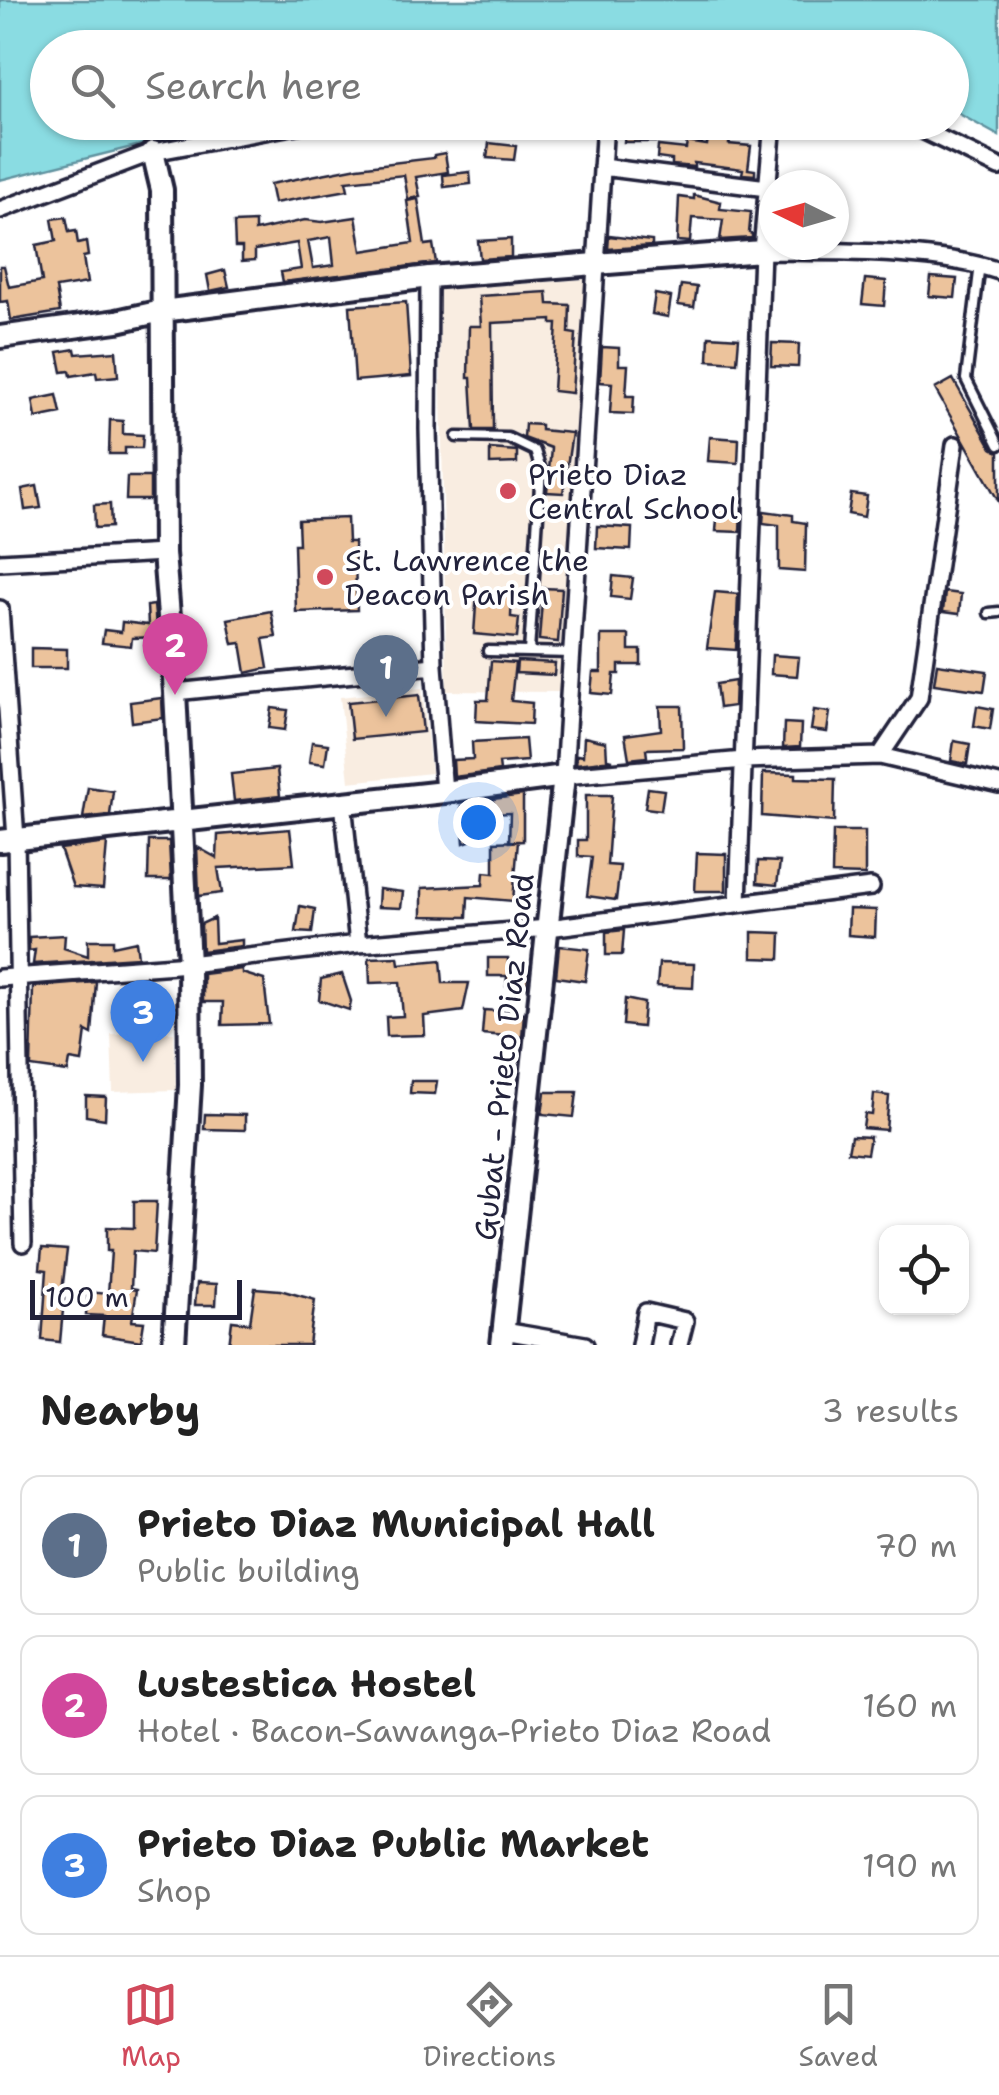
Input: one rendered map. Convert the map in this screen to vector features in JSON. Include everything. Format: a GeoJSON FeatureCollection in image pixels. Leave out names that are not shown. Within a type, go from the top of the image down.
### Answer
{"type":"FeatureCollection","features":[{"type":"Feature","properties":{"kind":"street"},"geometry":{"type":"LineString","coordinates":[[0,210],[153,152],[217,140]]}},
{"type":"Feature","properties":{"kind":"street"},"geometry":{"type":"LineString","coordinates":[[564,776],[604,140]]}},
{"type":"Feature","properties":{"kind":"street"},"geometry":{"type":"LineString","coordinates":[[769,170],[771,140]]}},
{"type":"Feature","properties":{"kind":"street"},"geometry":{"type":"LineString","coordinates":[[943,140],[999,167]]}},
{"type":"Feature","properties":{"kind":"street"},"geometry":{"type":"LineString","coordinates":[[153,152],[162,190],[164,553],[176,692],[190,964],[190,1084],[174,1345]]}},
{"type":"Feature","properties":{"kind":"street"},"geometry":{"type":"LineString","coordinates":[[602,168],[759,187]]}},
{"type":"Feature","properties":{"kind":"street"},"geometry":{"type":"LineString","coordinates":[[0,337],[162,311],[429,277],[759,251]]}},
{"type":"Feature","properties":{"kind":"street"},"geometry":{"type":"LineString","coordinates":[[849,252],[980,264],[999,270]]}},
{"type":"Feature","properties":{"kind":"street"},"geometry":{"type":"LineString","coordinates":[[738,902],[762,260]]}},
{"type":"Feature","properties":{"kind":"street"},"geometry":{"type":"LineString","coordinates":[[429,277],[434,666],[444,792]]}},
{"type":"Feature","properties":{"kind":"street"},"geometry":{"type":"LineString","coordinates":[[880,756],[919,698],[954,445]]}},
{"type":"Feature","properties":{"kind":"street"},"geometry":{"type":"LineString","coordinates":[[0,562],[164,553]]}},
{"type":"Feature","properties":{"kind":"street"},"geometry":{"type":"LineString","coordinates":[[0,609],[8,840],[20,975],[23,1243]]}},
{"type":"Feature","properties":{"kind":"street"},"geometry":{"type":"LineString","coordinates":[[176,692],[434,666]]}},
{"type":"Feature","properties":{"kind":"street"},"geometry":{"type":"LineString","coordinates":[[8,840],[564,776],[744,760],[880,756],[999,784]]}},
{"type":"Feature","properties":{"kind":"street","name":"Gubat - Prieto Diaz Road"},"geometry":{"type":"LineString","coordinates":[[503,1338],[564,776]]}},
{"type":"Feature","properties":{"kind":"street"},"geometry":{"type":"LineString","coordinates":[[343,804],[358,944]]}},
{"type":"Feature","properties":{"kind":"street"},"geometry":{"type":"LineString","coordinates":[[0,978],[190,964],[358,944],[548,928],[872,887]]}},
{"type":"Feature","properties":{"kind":"street"},"geometry":{"type":"LineString","coordinates":[[640,1345],[646,1312],[685,1321],[678,1345]]}},
{"type":"Feature","properties":{"kind":"street"},"geometry":{"type":"LineString","coordinates":[[503,1338],[585,1345]]}},
{"type":"Feature","properties":{"kind":"lane"},"geometry":{"type":"LineString","coordinates":[[980,264],[966,378],[999,445]]}},
{"type":"Feature","properties":{"kind":"lane"},"geometry":{"type":"LineString","coordinates":[[457,437],[508,438],[535,452],[542,470],[529,652]]}},
{"type":"Feature","properties":{"kind":"lane"},"geometry":{"type":"LineString","coordinates":[[488,651],[572,653]]}},
{"type":"Feature","properties":{"kind":"shaded area","name":"Prieto Diaz Central School"},"geometry":{"type":"Polygon","coordinates":[[[587,279],[560,692],[447,691],[439,290],[587,279]]]}},
{"type":"Feature","properties":{"kind":"shaded area"},"geometry":{"type":"Polygon","coordinates":[[[422,688],[431,773],[349,782],[340,697],[422,688]]]}},
{"type":"Feature","properties":{"kind":"shaded area"},"geometry":{"type":"Polygon","coordinates":[[[174,1032],[176,1090],[113,1092],[111,1034],[174,1032]]]}},
{"type":"Feature","properties":{"kind":"water"},"geometry":{"type":"Polygon","coordinates":[[[0,0],[999,0],[999,136],[969,119],[969,30],[30,30],[30,140],[160,140],[0,180],[0,0]]]}},
{"type":"Feature","properties":{"kind":"building"},"geometry":{"type":"Polygon","coordinates":[[[624,140],[658,140],[658,142],[624,140]]]}},
{"type":"Feature","properties":{"kind":"building"},"geometry":{"type":"Polygon","coordinates":[[[708,140],[730,140],[729,144],[751,146],[748,169],[755,170],[755,175],[742,174],[743,169],[694,163],[694,167],[672,165],[672,160],[657,158],[658,146],[686,149],[687,142],[707,145],[708,140]]]}},
{"type":"Feature","properties":{"kind":"building"},"geometry":{"type":"Polygon","coordinates":[[[489,143],[516,146],[514,160],[487,158],[489,143]]]}},
{"type":"Feature","properties":{"kind":"building"},"geometry":{"type":"Polygon","coordinates":[[[445,153],[448,172],[416,177],[420,197],[408,199],[404,175],[346,181],[348,190],[274,203],[270,184],[358,167],[434,158],[445,153]]]}},
{"type":"Feature","properties":{"kind":"building"},"geometry":{"type":"Polygon","coordinates":[[[470,172],[471,184],[444,187],[443,175],[470,172]]]}},
{"type":"Feature","properties":{"kind":"building"},"geometry":{"type":"Polygon","coordinates":[[[694,195],[721,202],[720,209],[751,212],[752,238],[720,240],[723,220],[692,218],[690,242],[677,241],[679,197],[694,199],[694,195]]]}},
{"type":"Feature","properties":{"kind":"building"},"geometry":{"type":"Polygon","coordinates":[[[418,199],[425,245],[433,244],[436,263],[283,282],[281,272],[301,269],[297,243],[255,250],[255,260],[242,261],[242,247],[235,247],[234,223],[255,222],[255,231],[305,220],[356,217],[362,251],[413,243],[407,201],[418,199]],[[331,237],[308,241],[313,268],[334,265],[331,237]]]}},
{"type":"Feature","properties":{"kind":"building"},"geometry":{"type":"Polygon","coordinates":[[[66,217],[69,232],[76,231],[78,244],[86,242],[88,256],[83,257],[87,283],[56,288],[60,312],[11,320],[8,301],[0,302],[0,266],[4,266],[9,287],[42,281],[36,245],[56,241],[52,219],[66,217]]]}},
{"type":"Feature","properties":{"kind":"building"},"geometry":{"type":"Polygon","coordinates":[[[609,236],[652,241],[652,246],[608,249],[609,236]]]}},
{"type":"Feature","properties":{"kind":"building"},"geometry":{"type":"Polygon","coordinates":[[[511,239],[511,257],[480,259],[478,241],[511,239]]]}},
{"type":"Feature","properties":{"kind":"building"},"geometry":{"type":"Polygon","coordinates":[[[225,270],[229,287],[210,291],[207,275],[225,270]]]}},
{"type":"Feature","properties":{"kind":"building"},"geometry":{"type":"Polygon","coordinates":[[[931,277],[957,279],[955,298],[929,296],[931,277]]]}},
{"type":"Feature","properties":{"kind":"building"},"geometry":{"type":"Polygon","coordinates":[[[865,279],[886,281],[884,306],[862,304],[865,279]]]}},
{"type":"Feature","properties":{"kind":"building"},"geometry":{"type":"Polygon","coordinates":[[[681,285],[697,287],[694,307],[678,305],[681,285]]]}},
{"type":"Feature","properties":{"kind":"building"},"geometry":{"type":"Polygon","coordinates":[[[547,292],[548,304],[570,305],[569,333],[576,334],[572,393],[553,391],[557,324],[552,324],[552,320],[492,323],[493,430],[474,430],[468,378],[469,326],[481,326],[479,296],[547,292]]]}},
{"type":"Feature","properties":{"kind":"building"},"geometry":{"type":"Polygon","coordinates":[[[655,294],[671,297],[668,317],[652,314],[655,294]]]}},
{"type":"Feature","properties":{"kind":"building"},"geometry":{"type":"Polygon","coordinates":[[[406,302],[411,376],[355,381],[350,306],[406,302]]]}},
{"type":"Feature","properties":{"kind":"building"},"geometry":{"type":"Polygon","coordinates":[[[709,336],[739,338],[737,362],[708,360],[709,336]]]}},
{"type":"Feature","properties":{"kind":"building"},"geometry":{"type":"Polygon","coordinates":[[[772,343],[799,344],[798,367],[771,366],[772,343]]]}},
{"type":"Feature","properties":{"kind":"building"},"geometry":{"type":"Polygon","coordinates":[[[602,347],[619,348],[619,365],[628,365],[626,396],[634,396],[633,414],[610,413],[612,383],[600,382],[602,347]]]}},
{"type":"Feature","properties":{"kind":"building"},"geometry":{"type":"Polygon","coordinates":[[[75,349],[76,354],[116,351],[118,376],[97,378],[96,372],[71,376],[70,371],[62,372],[58,352],[75,349]]]}},
{"type":"Feature","properties":{"kind":"building"},"geometry":{"type":"Polygon","coordinates":[[[953,379],[992,448],[999,452],[999,502],[935,389],[953,379]]]}},
{"type":"Feature","properties":{"kind":"building"},"geometry":{"type":"Polygon","coordinates":[[[57,395],[61,413],[36,418],[33,400],[57,395]]]}},
{"type":"Feature","properties":{"kind":"building"},"geometry":{"type":"Polygon","coordinates":[[[110,420],[123,421],[123,434],[143,435],[142,448],[125,448],[125,454],[109,454],[110,420]]]}},
{"type":"Feature","properties":{"kind":"building"},"geometry":{"type":"Polygon","coordinates":[[[525,424],[572,433],[563,493],[547,492],[551,448],[524,438],[525,424]]]}},
{"type":"Feature","properties":{"kind":"building"},"geometry":{"type":"Polygon","coordinates":[[[710,437],[739,439],[738,463],[708,461],[710,437]]]}},
{"type":"Feature","properties":{"kind":"building"},"geometry":{"type":"Polygon","coordinates":[[[490,449],[517,451],[517,463],[490,464],[490,449]]]}},
{"type":"Feature","properties":{"kind":"building"},"geometry":{"type":"Polygon","coordinates":[[[127,477],[150,477],[150,500],[126,500],[127,477]]]}},
{"type":"Feature","properties":{"kind":"building"},"geometry":{"type":"Polygon","coordinates":[[[37,486],[41,508],[25,510],[22,489],[37,486]]]}},
{"type":"Feature","properties":{"kind":"building"},"geometry":{"type":"Polygon","coordinates":[[[851,494],[867,496],[864,517],[848,514],[851,494]]]}},
{"type":"Feature","properties":{"kind":"building"},"geometry":{"type":"Polygon","coordinates":[[[110,504],[111,527],[95,528],[94,505],[110,504]]]}},
{"type":"Feature","properties":{"kind":"building"},"geometry":{"type":"Polygon","coordinates":[[[718,507],[741,508],[740,532],[716,531],[718,507]]]}},
{"type":"Feature","properties":{"kind":"building"},"geometry":{"type":"Polygon","coordinates":[[[764,511],[793,515],[793,521],[806,523],[805,572],[779,570],[779,525],[763,523],[764,511]]]}},
{"type":"Feature","properties":{"kind":"building","name":"St. Lawrence the Deacon Parish"},"geometry":{"type":"Polygon","coordinates":[[[347,518],[348,542],[354,542],[357,610],[296,612],[294,544],[299,544],[298,520],[347,518]]]}},
{"type":"Feature","properties":{"kind":"building"},"geometry":{"type":"Polygon","coordinates":[[[597,526],[632,528],[631,550],[596,548],[597,526]]]}},
{"type":"Feature","properties":{"kind":"building"},"geometry":{"type":"Polygon","coordinates":[[[613,576],[633,578],[630,599],[611,597],[613,576]]]}},
{"type":"Feature","properties":{"kind":"building"},"geometry":{"type":"Polygon","coordinates":[[[543,588],[562,589],[558,642],[539,640],[543,588]]]}},
{"type":"Feature","properties":{"kind":"building"},"geometry":{"type":"Polygon","coordinates":[[[477,591],[512,593],[511,617],[519,618],[517,638],[474,634],[477,591]]]}},
{"type":"Feature","properties":{"kind":"building"},"geometry":{"type":"Polygon","coordinates":[[[715,592],[738,594],[736,650],[707,648],[715,592]]]}},
{"type":"Feature","properties":{"kind":"building"},"geometry":{"type":"Polygon","coordinates":[[[945,592],[961,594],[959,614],[943,612],[945,592]]]}},
{"type":"Feature","properties":{"kind":"building"},"geometry":{"type":"Polygon","coordinates":[[[154,605],[157,637],[132,638],[131,646],[102,643],[104,630],[121,632],[122,622],[148,625],[147,606],[154,605]]]}},
{"type":"Feature","properties":{"kind":"building"},"geometry":{"type":"Polygon","coordinates":[[[271,611],[276,637],[263,639],[268,668],[246,673],[241,643],[233,644],[228,619],[271,611]]]}},
{"type":"Feature","properties":{"kind":"building"},"geometry":{"type":"Polygon","coordinates":[[[601,635],[629,635],[629,650],[641,650],[641,665],[619,665],[612,695],[591,693],[593,672],[601,672],[601,635]]]}},
{"type":"Feature","properties":{"kind":"building"},"geometry":{"type":"Polygon","coordinates":[[[31,648],[67,649],[67,668],[31,668],[31,648]]]}},
{"type":"Feature","properties":{"kind":"building"},"geometry":{"type":"Polygon","coordinates":[[[772,655],[799,657],[797,676],[771,674],[772,655]]]}},
{"type":"Feature","properties":{"kind":"building"},"geometry":{"type":"Polygon","coordinates":[[[491,661],[515,663],[511,701],[532,703],[531,724],[476,721],[477,700],[488,700],[491,661]]]}},
{"type":"Feature","properties":{"kind":"building"},"geometry":{"type":"Polygon","coordinates":[[[517,661],[555,663],[554,675],[516,673],[517,661]]]}},
{"type":"Feature","properties":{"kind":"building"},"geometry":{"type":"Polygon","coordinates":[[[937,664],[987,671],[984,691],[934,684],[937,664]]]}},
{"type":"Feature","properties":{"kind":"building"},"geometry":{"type":"Polygon","coordinates":[[[735,681],[734,706],[719,708],[716,684],[735,681]]]}},
{"type":"Feature","properties":{"kind":"building"},"geometry":{"type":"Polygon","coordinates":[[[419,695],[423,732],[352,739],[348,702],[419,695]]]}},
{"type":"Feature","properties":{"kind":"building"},"geometry":{"type":"Polygon","coordinates":[[[162,698],[163,718],[132,722],[130,702],[162,698]]]}},
{"type":"Feature","properties":{"kind":"building"},"geometry":{"type":"Polygon","coordinates":[[[660,706],[682,706],[683,748],[646,749],[647,757],[629,759],[625,735],[661,730],[660,706]]]}},
{"type":"Feature","properties":{"kind":"building"},"geometry":{"type":"Polygon","coordinates":[[[977,706],[993,709],[990,729],[974,726],[977,706]]]}},
{"type":"Feature","properties":{"kind":"building"},"geometry":{"type":"Polygon","coordinates":[[[272,708],[288,710],[285,730],[269,728],[272,708]]]}},
{"type":"Feature","properties":{"kind":"building"},"geometry":{"type":"Polygon","coordinates":[[[814,710],[830,712],[827,732],[811,730],[814,710]]]}},
{"type":"Feature","properties":{"kind":"building"},"geometry":{"type":"Polygon","coordinates":[[[784,723],[801,724],[800,747],[783,748],[784,723]]]}},
{"type":"Feature","properties":{"kind":"building"},"geometry":{"type":"Polygon","coordinates":[[[584,737],[606,742],[607,759],[613,760],[576,764],[577,755],[583,756],[584,737]]]}},
{"type":"Feature","properties":{"kind":"building"},"geometry":{"type":"Polygon","coordinates":[[[525,739],[527,761],[499,763],[500,771],[454,777],[453,760],[473,759],[472,742],[525,739]]]}},
{"type":"Feature","properties":{"kind":"building"},"geometry":{"type":"Polygon","coordinates":[[[954,741],[970,744],[967,764],[951,761],[954,741]]]}},
{"type":"Feature","properties":{"kind":"building"},"geometry":{"type":"Polygon","coordinates":[[[312,742],[328,744],[325,764],[309,762],[312,742]]]}},
{"type":"Feature","properties":{"kind":"building"},"geometry":{"type":"Polygon","coordinates":[[[277,769],[280,796],[234,801],[231,774],[277,769]]]}},
{"type":"Feature","properties":{"kind":"building"},"geometry":{"type":"Polygon","coordinates":[[[763,773],[835,779],[834,822],[762,816],[763,773]]]}},
{"type":"Feature","properties":{"kind":"building"},"geometry":{"type":"Polygon","coordinates":[[[88,787],[113,791],[110,815],[83,818],[88,787]]]}},
{"type":"Feature","properties":{"kind":"building"},"geometry":{"type":"Polygon","coordinates":[[[648,788],[664,790],[661,810],[645,808],[648,788]]]}},
{"type":"Feature","properties":{"kind":"building"},"geometry":{"type":"Polygon","coordinates":[[[523,795],[523,841],[509,842],[510,813],[494,814],[493,799],[523,795]]]}},
{"type":"Feature","properties":{"kind":"building"},"geometry":{"type":"Polygon","coordinates":[[[586,795],[612,795],[607,865],[620,866],[616,900],[587,896],[592,857],[578,856],[578,840],[586,840],[586,795]]]}},
{"type":"Feature","properties":{"kind":"building"},"geometry":{"type":"Polygon","coordinates":[[[479,805],[483,836],[464,843],[461,806],[479,805]]]}},
{"type":"Feature","properties":{"kind":"building"},"geometry":{"type":"Polygon","coordinates":[[[290,829],[294,864],[218,868],[222,893],[199,896],[197,847],[217,858],[218,835],[290,829]]]}},
{"type":"Feature","properties":{"kind":"building"},"geometry":{"type":"Polygon","coordinates":[[[833,831],[865,831],[865,875],[832,874],[833,831]]]}},
{"type":"Feature","properties":{"kind":"building"},"geometry":{"type":"Polygon","coordinates":[[[149,841],[169,841],[171,880],[148,880],[149,841]]]}},
{"type":"Feature","properties":{"kind":"building"},"geometry":{"type":"Polygon","coordinates":[[[518,841],[513,901],[468,897],[467,917],[422,916],[422,888],[483,885],[484,872],[494,873],[494,842],[518,841]]]}},
{"type":"Feature","properties":{"kind":"building"},"geometry":{"type":"Polygon","coordinates":[[[107,843],[103,889],[73,887],[60,849],[107,843]]]}},
{"type":"Feature","properties":{"kind":"building"},"geometry":{"type":"Polygon","coordinates":[[[697,853],[726,854],[726,891],[695,891],[697,853]]]}},
{"type":"Feature","properties":{"kind":"building"},"geometry":{"type":"Polygon","coordinates":[[[758,861],[780,862],[777,885],[757,883],[758,861]]]}},
{"type":"Feature","properties":{"kind":"building"},"geometry":{"type":"Polygon","coordinates":[[[379,889],[403,892],[401,908],[378,907],[379,889]]]}},
{"type":"Feature","properties":{"kind":"building"},"geometry":{"type":"Polygon","coordinates":[[[300,906],[315,909],[312,933],[296,932],[300,906]]]}},
{"type":"Feature","properties":{"kind":"building"},"geometry":{"type":"Polygon","coordinates":[[[849,909],[876,910],[875,937],[848,935],[849,909]]]}},
{"type":"Feature","properties":{"kind":"building"},"geometry":{"type":"Polygon","coordinates":[[[214,918],[215,943],[242,940],[242,946],[202,951],[201,924],[214,918]]]}},
{"type":"Feature","properties":{"kind":"building"},"geometry":{"type":"Polygon","coordinates":[[[624,930],[622,955],[606,955],[606,932],[624,930]]]}},
{"type":"Feature","properties":{"kind":"building"},"geometry":{"type":"Polygon","coordinates":[[[752,932],[781,933],[780,959],[752,958],[752,932]]]}},
{"type":"Feature","properties":{"kind":"building"},"geometry":{"type":"Polygon","coordinates":[[[65,935],[64,948],[88,956],[88,940],[113,940],[113,946],[136,941],[138,957],[33,964],[35,950],[29,951],[29,937],[65,935]]]}},
{"type":"Feature","properties":{"kind":"building"},"geometry":{"type":"Polygon","coordinates":[[[559,946],[589,949],[585,981],[556,977],[559,946]]]}},
{"type":"Feature","properties":{"kind":"building"},"geometry":{"type":"Polygon","coordinates":[[[398,957],[399,964],[441,960],[443,983],[469,983],[463,1011],[424,1016],[425,1035],[387,1036],[386,1017],[403,1016],[400,982],[370,983],[369,958],[398,957]]]}},
{"type":"Feature","properties":{"kind":"building"},"geometry":{"type":"Polygon","coordinates":[[[488,958],[508,958],[508,965],[529,966],[527,987],[506,986],[507,976],[488,976],[488,958]]]}},
{"type":"Feature","properties":{"kind":"building"},"geometry":{"type":"Polygon","coordinates":[[[659,963],[694,964],[693,988],[657,986],[659,963]]]}},
{"type":"Feature","properties":{"kind":"building"},"geometry":{"type":"Polygon","coordinates":[[[242,969],[242,973],[264,980],[269,1024],[222,1025],[223,1002],[203,1002],[203,974],[242,969]]]}},
{"type":"Feature","properties":{"kind":"building"},"geometry":{"type":"Polygon","coordinates":[[[342,974],[351,1001],[349,1010],[319,1000],[321,979],[342,974]]]}},
{"type":"Feature","properties":{"kind":"building"},"geometry":{"type":"Polygon","coordinates":[[[96,982],[92,1034],[86,1031],[82,1062],[70,1060],[68,1072],[31,1067],[33,987],[96,982]]]}},
{"type":"Feature","properties":{"kind":"building"},"geometry":{"type":"Polygon","coordinates":[[[625,999],[644,1003],[642,1027],[623,1025],[625,999]]]}},
{"type":"Feature","properties":{"kind":"building"},"geometry":{"type":"Polygon","coordinates":[[[484,1010],[524,1013],[522,1037],[482,1034],[484,1010]]]}},
{"type":"Feature","properties":{"kind":"building"},"geometry":{"type":"Polygon","coordinates":[[[411,1081],[437,1081],[435,1094],[410,1093],[411,1081]]]}},
{"type":"Feature","properties":{"kind":"building"},"geometry":{"type":"Polygon","coordinates":[[[545,1092],[577,1092],[574,1117],[542,1114],[545,1092]]]}},
{"type":"Feature","properties":{"kind":"building"},"geometry":{"type":"Polygon","coordinates":[[[874,1094],[889,1096],[886,1130],[863,1128],[865,1114],[872,1115],[874,1094]]]}},
{"type":"Feature","properties":{"kind":"building"},"geometry":{"type":"Polygon","coordinates":[[[86,1096],[106,1097],[105,1119],[86,1116],[86,1096]]]}},
{"type":"Feature","properties":{"kind":"building"},"geometry":{"type":"Polygon","coordinates":[[[205,1114],[245,1115],[245,1130],[204,1129],[205,1114]]]}},
{"type":"Feature","properties":{"kind":"building"},"geometry":{"type":"Polygon","coordinates":[[[851,1136],[870,1137],[867,1154],[848,1152],[851,1136]]]}},
{"type":"Feature","properties":{"kind":"building"},"geometry":{"type":"Polygon","coordinates":[[[134,1201],[157,1201],[154,1253],[133,1251],[131,1288],[137,1289],[132,1321],[144,1322],[141,1341],[102,1335],[104,1316],[86,1315],[88,1292],[108,1294],[111,1251],[107,1251],[107,1227],[134,1228],[134,1201]]]}},
{"type":"Feature","properties":{"kind":"building"},"geometry":{"type":"Polygon","coordinates":[[[42,1248],[67,1250],[60,1342],[42,1340],[47,1270],[40,1269],[42,1248]]]}},
{"type":"Feature","properties":{"kind":"building"},"geometry":{"type":"Polygon","coordinates":[[[197,1283],[217,1284],[216,1305],[195,1305],[197,1283]]]}},
{"type":"Feature","properties":{"kind":"building"},"geometry":{"type":"Polygon","coordinates":[[[255,1288],[315,1300],[309,1345],[229,1345],[232,1321],[250,1323],[255,1288]]]}},
{"type":"Feature","properties":{"kind":"place","name":"Prieto Diaz Central School"},"geometry":{"type":"Point","coordinates":[508,491]}},
{"type":"Feature","properties":{"kind":"place","name":"St. Lawrence the Deacon Parish"},"geometry":{"type":"Point","coordinates":[325,577]}},
{"type":"Feature","properties":{"kind":"place","name":"Lustestica Hostel"},"geometry":{"type":"Point","coordinates":[175,695]}},
{"type":"Feature","properties":{"kind":"place","name":"Prieto Diaz Municipal Hall"},"geometry":{"type":"Point","coordinates":[386,717]}},
{"type":"Feature","properties":{"kind":"place","name":"Prieto Diaz Public Market"},"geometry":{"type":"Point","coordinates":[143,1062]}}]}
